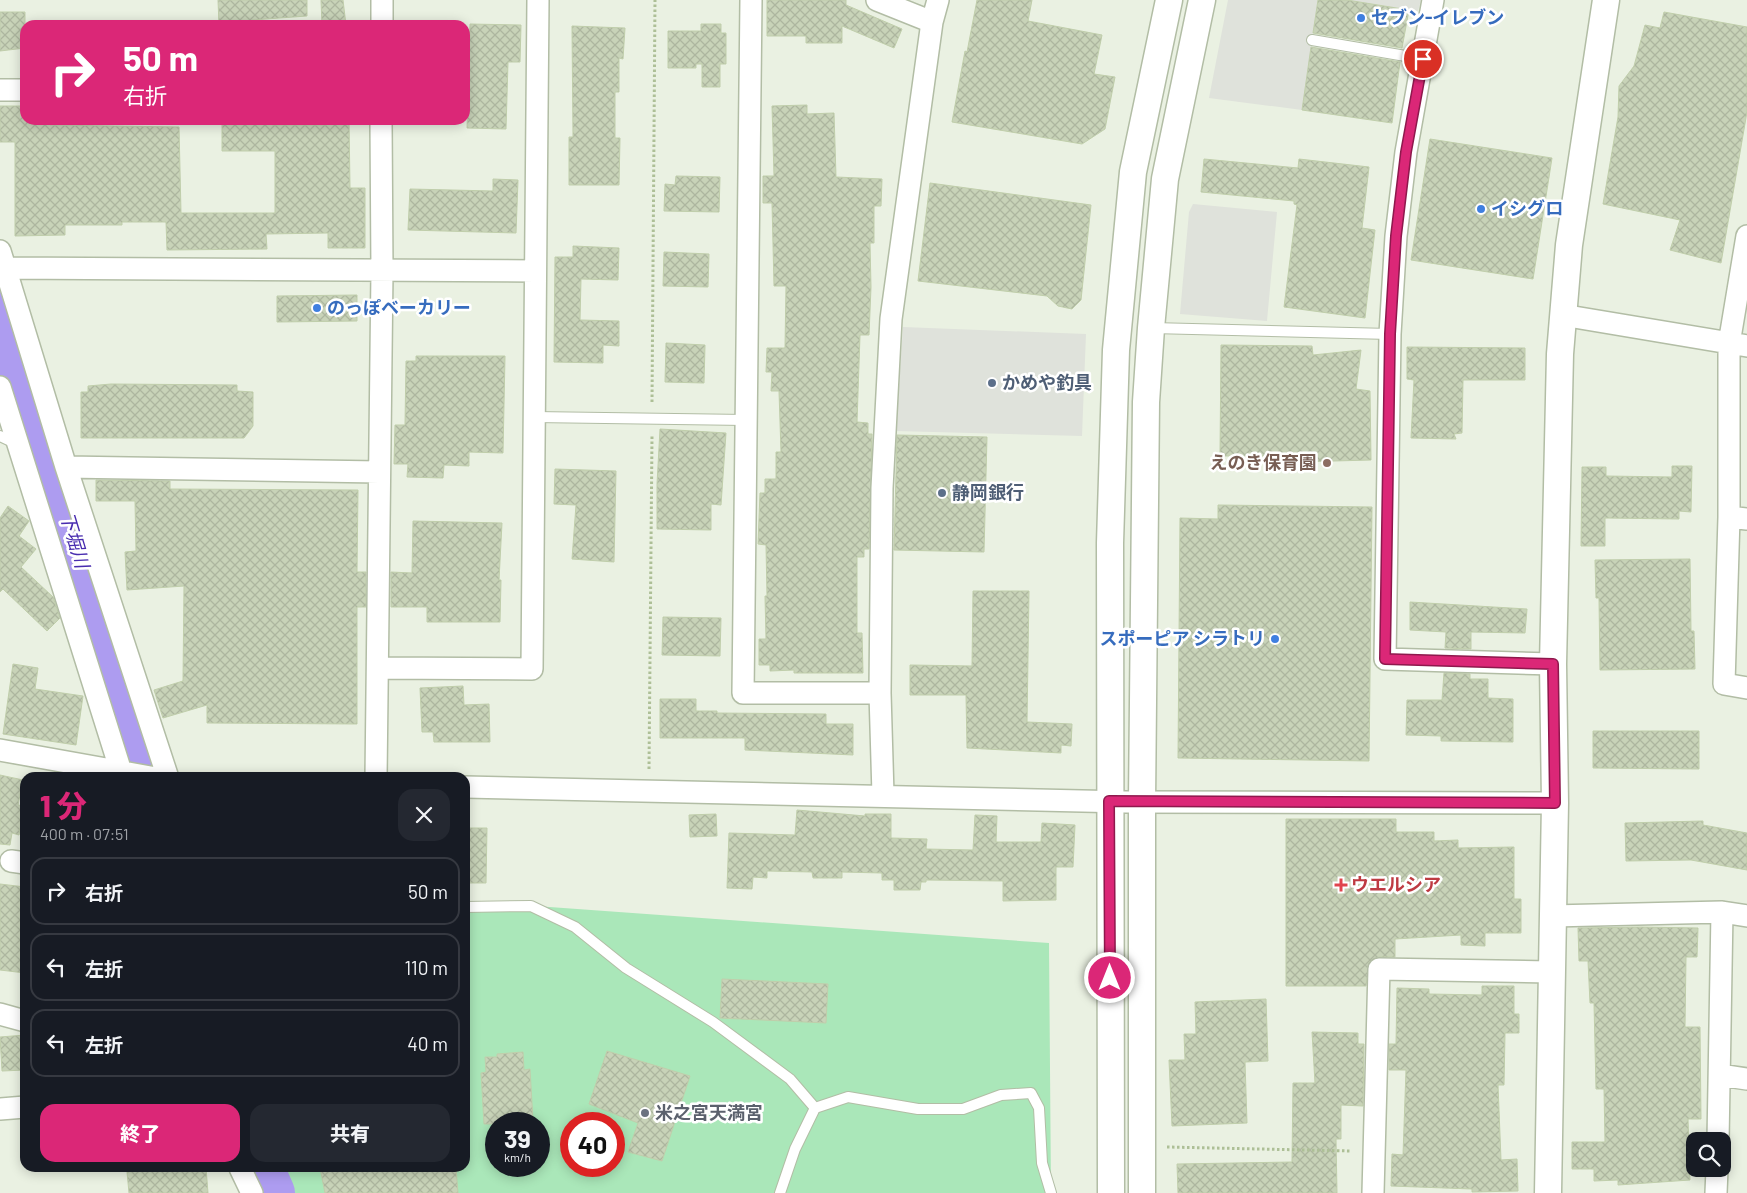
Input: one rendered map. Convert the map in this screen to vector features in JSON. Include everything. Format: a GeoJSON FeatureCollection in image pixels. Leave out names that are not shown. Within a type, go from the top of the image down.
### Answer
{"type":"FeatureCollection","features":[{"type":"Feature","properties":{"kind":"street"},"geometry":{"type":"LineString","coordinates":[[382,0],[382,20]]}},
{"type":"Feature","properties":{"kind":"street"},"geometry":{"type":"LineString","coordinates":[[378,668],[532,669],[538,0]]}},
{"type":"Feature","properties":{"kind":"street"},"geometry":{"type":"LineString","coordinates":[[751,0],[742,693],[880,693]]}},
{"type":"Feature","properties":{"kind":"street"},"geometry":{"type":"LineString","coordinates":[[877,0],[932,22]]}},
{"type":"Feature","properties":{"kind":"street"},"geometry":{"type":"LineString","coordinates":[[883,796],[880,693],[882,488],[892,319],[932,22],[938,0]]}},
{"type":"Feature","properties":{"kind":"street"},"geometry":{"type":"LineString","coordinates":[[1111,1193],[1110,543],[1116,350],[1133,172],[1168,0]]}},
{"type":"Feature","properties":{"kind":"street"},"geometry":{"type":"LineString","coordinates":[[1142,1193],[1142,802],[1146,402],[1150,328],[1165,179],[1202,0]]}},
{"type":"Feature","properties":{"kind":"street"},"geometry":{"type":"LineString","coordinates":[[1433,0],[1405,161],[1396,236],[1390,334],[1385,659],[1553,664]]}},
{"type":"Feature","properties":{"kind":"street"},"geometry":{"type":"LineString","coordinates":[[1548,1193],[1550,972],[1555,803],[1553,664],[1562,316],[1569,245],[1606,0]]}},
{"type":"Feature","properties":{"kind":"street"},"geometry":{"type":"LineString","coordinates":[[0,90],[20,90]]}},
{"type":"Feature","properties":{"kind":"street"},"geometry":{"type":"LineString","coordinates":[[376,772],[382,271],[381,125]]}},
{"type":"Feature","properties":{"kind":"street"},"geometry":{"type":"LineString","coordinates":[[1747,236],[1738,345],[1738,518],[1724,684],[1747,688]]}},
{"type":"Feature","properties":{"kind":"street"},"geometry":{"type":"LineString","coordinates":[[166,772],[66,467],[3,259],[382,271],[535,271]]}},
{"type":"Feature","properties":{"kind":"street"},"geometry":{"type":"LineString","coordinates":[[1562,316],[1738,345]]}},
{"type":"Feature","properties":{"kind":"street"},"geometry":{"type":"LineString","coordinates":[[0,387],[9,440],[122,772]]}},
{"type":"Feature","properties":{"kind":"street"},"geometry":{"type":"LineString","coordinates":[[66,467],[379,472]]}},
{"type":"Feature","properties":{"kind":"street"},"geometry":{"type":"LineString","coordinates":[[0,750],[113,772]]}},
{"type":"Feature","properties":{"kind":"street"},"geometry":{"type":"LineString","coordinates":[[470,786],[649,792],[1142,802],[1555,803]]}},
{"type":"Feature","properties":{"kind":"street"},"geometry":{"type":"LineString","coordinates":[[1552,916],[1722,912],[1747,916]]}},
{"type":"Feature","properties":{"kind":"street"},"geometry":{"type":"LineString","coordinates":[[1718,1132],[1722,912]]}},
{"type":"Feature","properties":{"kind":"street"},"geometry":{"type":"LineString","coordinates":[[1374,1193],[1379,969],[1550,972]]}},
{"type":"Feature","properties":{"kind":"street"},"geometry":{"type":"LineString","coordinates":[[0,1014],[20,1020]]}},
{"type":"Feature","properties":{"kind":"street"},"geometry":{"type":"LineString","coordinates":[[1720,1075],[1747,1079]]}},
{"type":"Feature","properties":{"kind":"street"},"geometry":{"type":"LineString","coordinates":[[0,1109],[20,1107]]}},
{"type":"Feature","properties":{"kind":"street"},"geometry":{"type":"LineString","coordinates":[[242,1172],[252,1193]]}},
{"type":"Feature","properties":{"kind":"street"},"geometry":{"type":"LineString","coordinates":[[1716,1193],[1717,1177]]}},
{"type":"Feature","properties":{"kind":"lane"},"geometry":{"type":"LineString","coordinates":[[1312,40],[1423,59]]}},
{"type":"Feature","properties":{"kind":"lane"},"geometry":{"type":"LineString","coordinates":[[1150,328],[1390,334]]}},
{"type":"Feature","properties":{"kind":"lane"},"geometry":{"type":"LineString","coordinates":[[534,417],[746,420]]}},
{"type":"Feature","properties":{"kind":"lane"},"geometry":{"type":"LineString","coordinates":[[470,907],[531,906],[575,927],[626,968],[714,1022],[790,1079],[816,1108]]}},
{"type":"Feature","properties":{"kind":"lane"},"geometry":{"type":"LineString","coordinates":[[780,1193],[795,1149],[816,1108],[848,1097],[918,1110],[963,1109],[1001,1094],[1031,1093],[1039,1108],[1042,1163],[1051,1193]]}},
{"type":"Feature","properties":{"kind":"path"},"geometry":{"type":"LineString","coordinates":[[649,792],[655,0]]}},
{"type":"Feature","properties":{"kind":"path"},"geometry":{"type":"LineString","coordinates":[[1141,1147],[1374,1151]]}},
{"type":"Feature","properties":{"kind":"green space"},"geometry":{"type":"Polygon","coordinates":[[[470,901],[1049,943],[1051,1193],[282,1193],[274,1172],[470,1172],[470,901]]]}},
{"type":"Feature","properties":{"kind":"shaded area"},"geometry":{"type":"Polygon","coordinates":[[[1228,0],[1318,0],[1302,110],[1209,98],[1228,0]]]}},
{"type":"Feature","properties":{"kind":"shaded area"},"geometry":{"type":"Polygon","coordinates":[[[1347,0],[1421,0],[1418,11],[1347,0]]]}},
{"type":"Feature","properties":{"kind":"shaded area"},"geometry":{"type":"Polygon","coordinates":[[[1193,204],[1277,212],[1267,321],[1180,314],[1189,212],[1193,204]]]}},
{"type":"Feature","properties":{"kind":"shaded area","name":"かめや釣具"},"geometry":{"type":"Polygon","coordinates":[[[903,327],[1086,334],[1082,436],[896,431],[903,327]]]}},
{"type":"Feature","properties":{"kind":"building"},"geometry":{"type":"Polygon","coordinates":[[[218,0],[307,0],[307,16],[252,20],[219,20],[218,0]]]}},
{"type":"Feature","properties":{"kind":"building"},"geometry":{"type":"Polygon","coordinates":[[[321,0],[343,0],[345,20],[322,20],[321,0]]]}},
{"type":"Feature","properties":{"kind":"building"},"geometry":{"type":"Polygon","coordinates":[[[767,0],[846,0],[846,5],[902,29],[894,48],[842,26],[842,43],[806,43],[806,36],[767,36],[767,0]]]}},
{"type":"Feature","properties":{"kind":"building"},"geometry":{"type":"Polygon","coordinates":[[[977,0],[1032,0],[1028,21],[1102,35],[1094,74],[1115,77],[1105,129],[1082,144],[952,122],[965,51],[967,52],[977,0]]]}},
{"type":"Feature","properties":{"kind":"building","name":"セブン-イレブン"},"geometry":{"type":"Polygon","coordinates":[[[1318,0],[1347,0],[1409,10],[1402,48],[1313,33],[1318,0]]]}},
{"type":"Feature","properties":{"kind":"building"},"geometry":{"type":"Polygon","coordinates":[[[0,12],[25,12],[25,20],[20,20],[20,49],[0,51],[0,12]]]}},
{"type":"Feature","properties":{"kind":"building"},"geometry":{"type":"Polygon","coordinates":[[[1664,12],[1747,27],[1747,112],[1721,263],[1670,250],[1680,220],[1603,204],[1618,117],[1619,86],[1634,66],[1645,25],[1660,28],[1664,12]]]}},
{"type":"Feature","properties":{"kind":"building"},"geometry":{"type":"Polygon","coordinates":[[[470,24],[521,25],[520,62],[508,62],[506,129],[467,128],[467,125],[470,125],[470,24]]]}},
{"type":"Feature","properties":{"kind":"building"},"geometry":{"type":"Polygon","coordinates":[[[701,24],[721,24],[721,33],[726,33],[726,64],[720,64],[720,87],[702,87],[702,64],[696,64],[696,68],[668,68],[668,31],[701,31],[701,24]]]}},
{"type":"Feature","properties":{"kind":"building"},"geometry":{"type":"Polygon","coordinates":[[[572,26],[625,28],[623,59],[619,58],[619,92],[615,92],[615,138],[620,138],[619,185],[569,185],[569,137],[573,137],[572,26]]]}},
{"type":"Feature","properties":{"kind":"building"},"geometry":{"type":"Polygon","coordinates":[[[1311,47],[1400,62],[1392,123],[1302,110],[1311,47]]]}},
{"type":"Feature","properties":{"kind":"building"},"geometry":{"type":"Polygon","coordinates":[[[807,105],[807,114],[834,113],[836,177],[882,179],[881,206],[874,206],[874,243],[870,243],[869,335],[860,335],[857,422],[868,423],[868,434],[872,434],[869,549],[864,549],[864,557],[857,557],[857,633],[862,633],[863,673],[794,673],[794,670],[770,671],[770,665],[759,665],[759,639],[766,639],[765,596],[767,596],[766,545],[758,544],[760,493],[765,493],[765,479],[776,479],[776,452],[781,452],[779,391],[771,391],[772,372],[766,372],[767,348],[785,348],[786,286],[774,286],[772,203],[763,203],[763,176],[774,176],[772,106],[807,105]]]}},
{"type":"Feature","properties":{"kind":"building"},"geometry":{"type":"Polygon","coordinates":[[[0,106],[20,106],[20,125],[179,127],[181,213],[275,213],[275,151],[222,151],[222,125],[349,125],[350,188],[365,188],[365,248],[328,248],[328,233],[266,234],[267,249],[167,250],[166,222],[122,222],[122,225],[65,225],[65,235],[15,236],[15,142],[0,142],[0,106]]]}},
{"type":"Feature","properties":{"kind":"building","name":"イシグロ"},"geometry":{"type":"Polygon","coordinates":[[[1430,139],[1552,158],[1533,279],[1411,260],[1430,139]]]}},
{"type":"Feature","properties":{"kind":"building"},"geometry":{"type":"Polygon","coordinates":[[[1204,159],[1298,168],[1299,159],[1369,167],[1362,228],[1375,230],[1365,318],[1284,307],[1297,205],[1294,204],[1294,201],[1201,192],[1204,159]]]}},
{"type":"Feature","properties":{"kind":"building"},"geometry":{"type":"Polygon","coordinates":[[[676,176],[720,177],[719,212],[664,211],[665,184],[675,185],[676,176]]]}},
{"type":"Feature","properties":{"kind":"building"},"geometry":{"type":"Polygon","coordinates":[[[493,179],[518,180],[516,233],[408,230],[410,189],[493,191],[493,179]]]}},
{"type":"Feature","properties":{"kind":"building"},"geometry":{"type":"Polygon","coordinates":[[[930,183],[1091,205],[1081,300],[1072,309],[1058,306],[1047,296],[918,281],[930,183]]]}},
{"type":"Feature","properties":{"kind":"building"},"geometry":{"type":"Polygon","coordinates":[[[573,246],[619,248],[618,280],[581,279],[580,320],[619,321],[619,346],[603,345],[603,363],[554,362],[555,257],[573,257],[573,246]]]}},
{"type":"Feature","properties":{"kind":"building"},"geometry":{"type":"Polygon","coordinates":[[[664,252],[709,254],[708,287],[663,286],[664,252]]]}},
{"type":"Feature","properties":{"kind":"building","name":"のっぽベーカリー"},"geometry":{"type":"Polygon","coordinates":[[[357,295],[357,321],[277,322],[277,296],[357,295]]]}},
{"type":"Feature","properties":{"kind":"building"},"geometry":{"type":"Polygon","coordinates":[[[666,343],[705,345],[704,383],[665,382],[666,343]]]}},
{"type":"Feature","properties":{"kind":"building"},"geometry":{"type":"Polygon","coordinates":[[[1221,345],[1312,346],[1313,355],[1361,350],[1356,389],[1370,391],[1371,460],[1296,462],[1296,456],[1220,456],[1221,345]]]}},
{"type":"Feature","properties":{"kind":"building"},"geometry":{"type":"Polygon","coordinates":[[[1407,347],[1525,348],[1525,380],[1463,380],[1462,433],[1454,434],[1456,439],[1411,438],[1414,380],[1407,379],[1407,347]]]}},
{"type":"Feature","properties":{"kind":"building"},"geometry":{"type":"Polygon","coordinates":[[[416,356],[505,356],[503,453],[469,452],[469,466],[444,465],[443,478],[407,477],[408,464],[394,464],[395,425],[405,425],[406,361],[416,361],[416,356]]]}},
{"type":"Feature","properties":{"kind":"building"},"geometry":{"type":"Polygon","coordinates":[[[111,384],[237,385],[237,391],[253,392],[253,426],[244,438],[81,438],[81,392],[88,392],[88,386],[111,384]]]}},
{"type":"Feature","properties":{"kind":"building"},"geometry":{"type":"Polygon","coordinates":[[[660,429],[726,433],[721,505],[711,504],[711,530],[657,529],[660,429]]]}},
{"type":"Feature","properties":{"kind":"building","name":"静岡銀行"},"geometry":{"type":"Polygon","coordinates":[[[897,435],[987,437],[984,552],[894,550],[897,435]]]}},
{"type":"Feature","properties":{"kind":"building"},"geometry":{"type":"Polygon","coordinates":[[[1672,466],[1692,466],[1691,512],[1679,511],[1679,519],[1605,518],[1605,546],[1581,546],[1582,467],[1606,467],[1606,476],[1672,477],[1672,466]]]}},
{"type":"Feature","properties":{"kind":"building"},"geometry":{"type":"Polygon","coordinates":[[[555,469],[616,471],[614,562],[572,559],[576,505],[554,504],[555,469]]]}},
{"type":"Feature","properties":{"kind":"building"},"geometry":{"type":"Polygon","coordinates":[[[96,480],[170,481],[170,489],[358,490],[357,572],[366,572],[366,607],[357,607],[357,724],[207,723],[207,705],[163,718],[154,690],[183,681],[184,586],[127,590],[125,552],[136,551],[135,501],[96,501],[96,480]]]}},
{"type":"Feature","properties":{"kind":"building","name":"スポーピア シラトリ"},"geometry":{"type":"Polygon","coordinates":[[[1218,505],[1372,507],[1369,761],[1178,758],[1180,518],[1218,519],[1218,505]]]}},
{"type":"Feature","properties":{"kind":"building"},"geometry":{"type":"Polygon","coordinates":[[[8,506],[29,521],[19,536],[36,549],[21,567],[53,597],[60,618],[47,631],[3,589],[0,592],[0,518],[8,506]]]}},
{"type":"Feature","properties":{"kind":"building"},"geometry":{"type":"Polygon","coordinates":[[[413,521],[502,523],[499,580],[501,580],[500,622],[427,622],[427,607],[391,607],[391,572],[412,573],[413,521]]]}},
{"type":"Feature","properties":{"kind":"building"},"geometry":{"type":"Polygon","coordinates":[[[1690,559],[1691,631],[1694,631],[1695,669],[1600,670],[1599,598],[1596,598],[1595,560],[1690,559]]]}},
{"type":"Feature","properties":{"kind":"building"},"geometry":{"type":"Polygon","coordinates":[[[973,591],[1029,591],[1027,722],[1072,724],[1071,746],[1061,745],[1061,753],[967,748],[966,695],[910,695],[910,665],[972,666],[973,591]]]}},
{"type":"Feature","properties":{"kind":"building"},"geometry":{"type":"Polygon","coordinates":[[[1410,602],[1527,609],[1525,633],[1471,632],[1471,649],[1445,648],[1446,632],[1410,630],[1410,602]]]}},
{"type":"Feature","properties":{"kind":"building"},"geometry":{"type":"Polygon","coordinates":[[[663,617],[721,618],[720,656],[662,655],[663,617]]]}},
{"type":"Feature","properties":{"kind":"building"},"geometry":{"type":"Polygon","coordinates":[[[13,664],[38,668],[35,689],[83,696],[76,745],[3,734],[13,664]]]}},
{"type":"Feature","properties":{"kind":"building"},"geometry":{"type":"Polygon","coordinates":[[[1444,673],[1470,674],[1470,679],[1488,679],[1488,698],[1513,699],[1513,742],[1441,741],[1441,736],[1406,735],[1407,700],[1442,700],[1444,673]]]}},
{"type":"Feature","properties":{"kind":"building"},"geometry":{"type":"Polygon","coordinates":[[[463,686],[464,705],[489,704],[490,742],[434,742],[433,732],[422,732],[420,688],[463,686]]]}},
{"type":"Feature","properties":{"kind":"building"},"geometry":{"type":"Polygon","coordinates":[[[660,699],[696,699],[696,711],[717,711],[717,713],[826,714],[826,724],[853,724],[853,755],[745,750],[745,738],[660,738],[660,699]]]}},
{"type":"Feature","properties":{"kind":"building"},"geometry":{"type":"Polygon","coordinates":[[[1593,731],[1699,731],[1699,769],[1593,768],[1593,731]]]}},
{"type":"Feature","properties":{"kind":"building"},"geometry":{"type":"Polygon","coordinates":[[[0,775],[20,779],[18,805],[20,805],[20,829],[19,835],[12,833],[10,845],[0,844],[0,775]]]}},
{"type":"Feature","properties":{"kind":"building"},"geometry":{"type":"Polygon","coordinates":[[[797,810],[865,816],[865,814],[891,814],[891,838],[927,839],[926,849],[973,850],[975,815],[997,816],[996,842],[1041,842],[1042,823],[1075,825],[1073,867],[1056,867],[1056,900],[1003,901],[1003,881],[926,880],[926,882],[921,882],[920,890],[894,890],[894,880],[882,880],[882,873],[842,872],[842,878],[813,878],[812,872],[767,871],[767,878],[753,877],[752,889],[727,888],[729,833],[795,835],[797,810]]]}},
{"type":"Feature","properties":{"kind":"building"},"geometry":{"type":"Polygon","coordinates":[[[716,814],[717,836],[690,837],[689,815],[716,814]]]}},
{"type":"Feature","properties":{"kind":"building"},"geometry":{"type":"Polygon","coordinates":[[[1286,819],[1396,819],[1396,832],[1434,832],[1434,841],[1458,840],[1458,848],[1514,847],[1514,899],[1521,899],[1521,933],[1485,933],[1485,946],[1461,945],[1461,935],[1395,939],[1395,957],[1379,957],[1369,962],[1366,986],[1286,986],[1286,819]]]}},
{"type":"Feature","properties":{"kind":"building"},"geometry":{"type":"Polygon","coordinates":[[[1703,821],[1703,825],[1747,833],[1747,870],[1691,860],[1626,861],[1625,823],[1703,821]]]}},
{"type":"Feature","properties":{"kind":"building"},"geometry":{"type":"Polygon","coordinates":[[[470,828],[487,828],[486,883],[470,883],[470,828]]]}},
{"type":"Feature","properties":{"kind":"building"},"geometry":{"type":"Polygon","coordinates":[[[0,884],[20,886],[20,972],[0,970],[0,884]]]}},
{"type":"Feature","properties":{"kind":"building"},"geometry":{"type":"Polygon","coordinates":[[[1578,928],[1698,928],[1697,957],[1686,957],[1685,1027],[1700,1027],[1701,1119],[1688,1119],[1688,1132],[1686,1132],[1686,1177],[1690,1177],[1690,1180],[1618,1185],[1618,1180],[1594,1181],[1594,1169],[1572,1169],[1572,1142],[1605,1142],[1604,1089],[1596,1089],[1594,1003],[1590,1003],[1588,961],[1579,961],[1578,928]]]}},
{"type":"Feature","properties":{"kind":"building"},"geometry":{"type":"Polygon","coordinates":[[[722,979],[828,984],[826,1023],[720,1018],[722,979]]]}},
{"type":"Feature","properties":{"kind":"building"},"geometry":{"type":"Polygon","coordinates":[[[1482,986],[1514,986],[1514,1014],[1519,1014],[1519,1033],[1505,1033],[1504,1085],[1498,1085],[1501,1160],[1517,1159],[1518,1191],[1472,1192],[1472,1189],[1391,1186],[1392,1154],[1403,1155],[1406,1070],[1389,1070],[1389,1044],[1396,1044],[1397,988],[1429,989],[1429,994],[1482,995],[1482,986]]]}},
{"type":"Feature","properties":{"kind":"building"},"geometry":{"type":"Polygon","coordinates":[[[1266,999],[1268,1061],[1245,1062],[1247,1123],[1172,1126],[1169,1060],[1185,1060],[1184,1034],[1196,1034],[1195,1002],[1266,999]]]}},
{"type":"Feature","properties":{"kind":"building"},"geometry":{"type":"Polygon","coordinates":[[[1312,1032],[1358,1033],[1358,1044],[1364,1044],[1363,1106],[1341,1105],[1341,1139],[1336,1139],[1337,1193],[1178,1193],[1177,1164],[1292,1162],[1293,1083],[1315,1083],[1312,1032]]]}},
{"type":"Feature","properties":{"kind":"building"},"geometry":{"type":"Polygon","coordinates":[[[20,1035],[20,1070],[2,1071],[0,1037],[20,1035]]]}},
{"type":"Feature","properties":{"kind":"building","name":"米之宮天満宮"},"geometry":{"type":"Polygon","coordinates":[[[607,1051],[690,1076],[662,1161],[628,1152],[638,1123],[625,1118],[625,1112],[610,1112],[589,1104],[607,1051]]]}},
{"type":"Feature","properties":{"kind":"building"},"geometry":{"type":"Polygon","coordinates":[[[523,1052],[524,1070],[530,1069],[533,1112],[485,1112],[484,1124],[481,1073],[486,1072],[485,1057],[497,1057],[497,1054],[523,1052]]]}},
{"type":"Feature","properties":{"kind":"building"},"geometry":{"type":"Polygon","coordinates":[[[127,1172],[206,1172],[208,1193],[129,1193],[127,1172]]]}},
{"type":"Feature","properties":{"kind":"building"},"geometry":{"type":"Polygon","coordinates":[[[321,1172],[456,1172],[458,1193],[325,1193],[321,1172]]]}},
{"type":"Feature","properties":{"kind":"waterway","name":"下堀川"},"geometry":{"type":"LineString","coordinates":[[0,303],[147,772]]}},
{"type":"Feature","properties":{"kind":"waterway","name":"下堀川"},"geometry":{"type":"LineString","coordinates":[[263,1172],[272,1193]]}},
{"type":"Feature","properties":{"kind":"place","name":"セブン-イレブン"},"geometry":{"type":"Point","coordinates":[1361,18]}},
{"type":"Feature","properties":{"kind":"place","name":"イシグロ"},"geometry":{"type":"Point","coordinates":[1481,209]}},
{"type":"Feature","properties":{"kind":"place","name":"のっぽベーカリー"},"geometry":{"type":"Point","coordinates":[317,308]}},
{"type":"Feature","properties":{"kind":"place","name":"かめや釣具"},"geometry":{"type":"Point","coordinates":[992,383]}},
{"type":"Feature","properties":{"kind":"place","name":"えのき保育園"},"geometry":{"type":"Point","coordinates":[1327,463]}},
{"type":"Feature","properties":{"kind":"place","name":"静岡銀行"},"geometry":{"type":"Point","coordinates":[942,493]}},
{"type":"Feature","properties":{"kind":"place","name":"スポーピア シラトリ"},"geometry":{"type":"Point","coordinates":[1275,639]}},
{"type":"Feature","properties":{"kind":"place","name":"ウエルシア"},"geometry":{"type":"Point","coordinates":[1341,885]}},
{"type":"Feature","properties":{"kind":"place","name":"米之宮天満宮"},"geometry":{"type":"Point","coordinates":[645,1113]}},
{"type":"Feature","properties":{"kind":"route"},"geometry":{"type":"LineString","coordinates":[[1110,978],[1109,801],[1555,803],[1553,664],[1385,659],[1390,334],[1396,236],[1406,152],[1423,59]]}}]}
